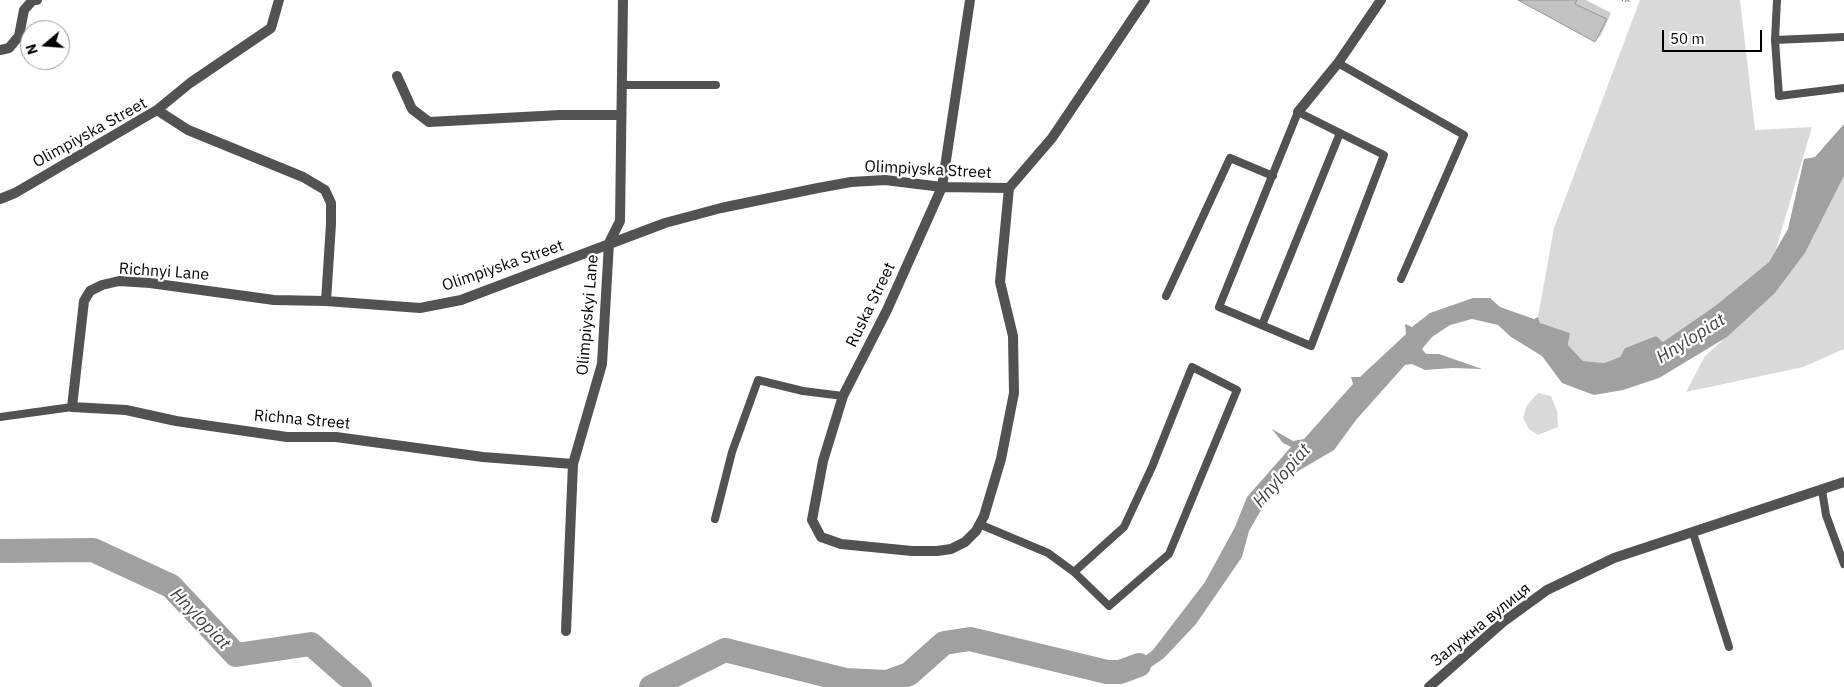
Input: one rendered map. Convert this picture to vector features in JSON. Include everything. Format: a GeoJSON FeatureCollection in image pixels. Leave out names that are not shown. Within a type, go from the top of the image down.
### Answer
{"type":"FeatureCollection","features":[{"type":"Feature","properties":{"kind":"street"},"geometry":{"type":"LineString","coordinates":[[0,50],[9,48],[19,36],[24,10],[33,0],[37,0]]}},
{"type":"Feature","properties":{"kind":"street"},"geometry":{"type":"LineString","coordinates":[[157,110],[190,83],[271,28],[279,0]]}},
{"type":"Feature","properties":{"kind":"street","name":"Olimpiyskyi Lane"},"geometry":{"type":"LineString","coordinates":[[566,631],[573,464],[602,364],[609,243],[620,221],[623,0]]}},
{"type":"Feature","properties":{"kind":"street","name":"Ruska Street"},"geometry":{"type":"LineString","coordinates":[[970,0],[942,187],[887,310],[843,396],[823,461],[812,520],[821,537],[841,544],[912,551],[936,551],[951,548],[965,542],[979,524]]}},
{"type":"Feature","properties":{"kind":"street"},"geometry":{"type":"LineString","coordinates":[[979,524],[1001,459],[1014,393],[1013,336],[1000,282],[1009,188],[1052,138],[1145,0]]}},
{"type":"Feature","properties":{"kind":"street"},"geometry":{"type":"LineString","coordinates":[[1298,112],[1338,63],[1381,0]]}},
{"type":"Feature","properties":{"kind":"street"},"geometry":{"type":"LineString","coordinates":[[397,76],[412,110],[429,122],[560,115],[621,115]]}},
{"type":"Feature","properties":{"kind":"street","name":"Olimpiyska Street"},"geometry":{"type":"LineString","coordinates":[[0,199],[15,193],[157,110],[188,130],[303,177],[326,190],[331,203],[326,301],[420,308],[461,300],[664,223],[721,208],[851,182],[885,180],[942,187],[1009,188]]}},
{"type":"Feature","properties":{"kind":"street","name":"Richnyi Lane"},"geometry":{"type":"LineString","coordinates":[[72,407],[84,301],[90,291],[102,285],[119,282],[150,283],[274,300],[326,301]]}},
{"type":"Feature","properties":{"kind":"street","name":"Richna Street"},"geometry":{"type":"LineString","coordinates":[[72,407],[126,410],[176,421],[287,437],[336,437],[483,457],[573,464]]}},
{"type":"Feature","properties":{"kind":"street","name":"Залужна вулиця"},"geometry":{"type":"LineString","coordinates":[[1429,687],[1502,622],[1547,590],[1614,558],[1692,534],[1844,482]]}},
{"type":"Feature","properties":{"kind":"lane"},"geometry":{"type":"LineString","coordinates":[[1776,0],[1775,40],[1779,96],[1844,88]]}},
{"type":"Feature","properties":{"kind":"lane"},"geometry":{"type":"LineString","coordinates":[[1775,40],[1844,36]]}},
{"type":"Feature","properties":{"kind":"lane"},"geometry":{"type":"LineString","coordinates":[[1338,63],[1464,134],[1401,278]]}},
{"type":"Feature","properties":{"kind":"lane"},"geometry":{"type":"LineString","coordinates":[[621,85],[716,85]]}},
{"type":"Feature","properties":{"kind":"lane"},"geometry":{"type":"LineString","coordinates":[[1298,112],[1384,156],[1312,346],[1219,308],[1298,112]]}},
{"type":"Feature","properties":{"kind":"lane"},"geometry":{"type":"LineString","coordinates":[[1262,325],[1340,133]]}},
{"type":"Feature","properties":{"kind":"lane"},"geometry":{"type":"LineString","coordinates":[[1166,296],[1230,158],[1273,176]]}},
{"type":"Feature","properties":{"kind":"lane"},"geometry":{"type":"LineString","coordinates":[[979,524],[1048,553],[1074,572],[1110,606],[1169,554],[1237,390],[1192,367],[1152,467],[1124,527],[1074,572]]}},
{"type":"Feature","properties":{"kind":"lane"},"geometry":{"type":"LineString","coordinates":[[716,519],[732,452],[758,380],[803,391],[843,396]]}},
{"type":"Feature","properties":{"kind":"lane","name":"Richna Street"},"geometry":{"type":"LineString","coordinates":[[0,417],[72,407]]}},
{"type":"Feature","properties":{"kind":"lane"},"geometry":{"type":"LineString","coordinates":[[1822,490],[1826,515],[1844,564]]}},
{"type":"Feature","properties":{"kind":"lane"},"geometry":{"type":"LineString","coordinates":[[1692,534],[1729,647]]}},
{"type":"Feature","properties":{"kind":"path"},"geometry":{"type":"LineString","coordinates":[[1622,0],[1628,2],[1629,0]]}},
{"type":"Feature","properties":{"kind":"shaded area"},"geometry":{"type":"Polygon","coordinates":[[[1640,0],[1740,0],[1755,130],[1812,127],[1776,249],[1769,262],[1715,306],[1663,342],[1656,336],[1625,348],[1620,357],[1604,363],[1583,361],[1568,345],[1570,333],[1540,323],[1538,317],[1554,228],[1640,0]]]}},
{"type":"Feature","properties":{"kind":"shaded area"},"geometry":{"type":"Polygon","coordinates":[[[1844,176],[1844,349],[1803,367],[1686,392],[1705,356],[1775,293],[1805,253],[1844,176]]]}},
{"type":"Feature","properties":{"kind":"shaded area"},"geometry":{"type":"Polygon","coordinates":[[[1538,393],[1551,396],[1557,411],[1558,427],[1538,435],[1529,429],[1523,418],[1527,405],[1538,393]]]}},
{"type":"Feature","properties":{"kind":"water"},"geometry":{"type":"Polygon","coordinates":[[[1844,124],[1844,176],[1805,253],[1775,293],[1727,337],[1659,378],[1623,390],[1594,395],[1562,383],[1542,356],[1511,337],[1498,325],[1472,319],[1450,325],[1432,337],[1422,349],[1426,354],[1439,354],[1482,369],[1452,368],[1425,370],[1412,364],[1405,365],[1356,420],[1334,450],[1288,477],[1268,498],[1249,531],[1242,557],[1196,624],[1164,658],[1151,667],[1135,673],[1122,675],[1107,672],[1141,659],[1153,650],[1205,582],[1235,527],[1247,497],[1291,447],[1283,443],[1272,429],[1293,441],[1304,439],[1353,384],[1351,377],[1360,377],[1406,334],[1405,324],[1412,327],[1430,313],[1473,298],[1490,298],[1500,307],[1534,319],[1538,317],[1540,323],[1570,333],[1568,345],[1583,361],[1604,363],[1620,357],[1625,348],[1656,336],[1663,342],[1715,306],[1769,262],[1788,229],[1804,159],[1815,157],[1844,124]]]}},
{"type":"Feature","properties":{"kind":"building"},"geometry":{"type":"Polygon","coordinates":[[[1518,0],[1577,0],[1575,4],[1607,19],[1595,42],[1518,0]]]}},
{"type":"Feature","properties":{"kind":"waterway","name":"Hnylopiat"},"geometry":{"type":"LineString","coordinates":[[0,551],[93,550],[171,586],[236,655],[311,644],[360,687]]}},
{"type":"Feature","properties":{"kind":"waterway","name":"Hnylopiat"},"geometry":{"type":"LineString","coordinates":[[651,687],[725,650],[845,680],[887,682],[909,674],[944,643],[970,639],[1107,672],[1120,672],[1139,665]]}}]}
